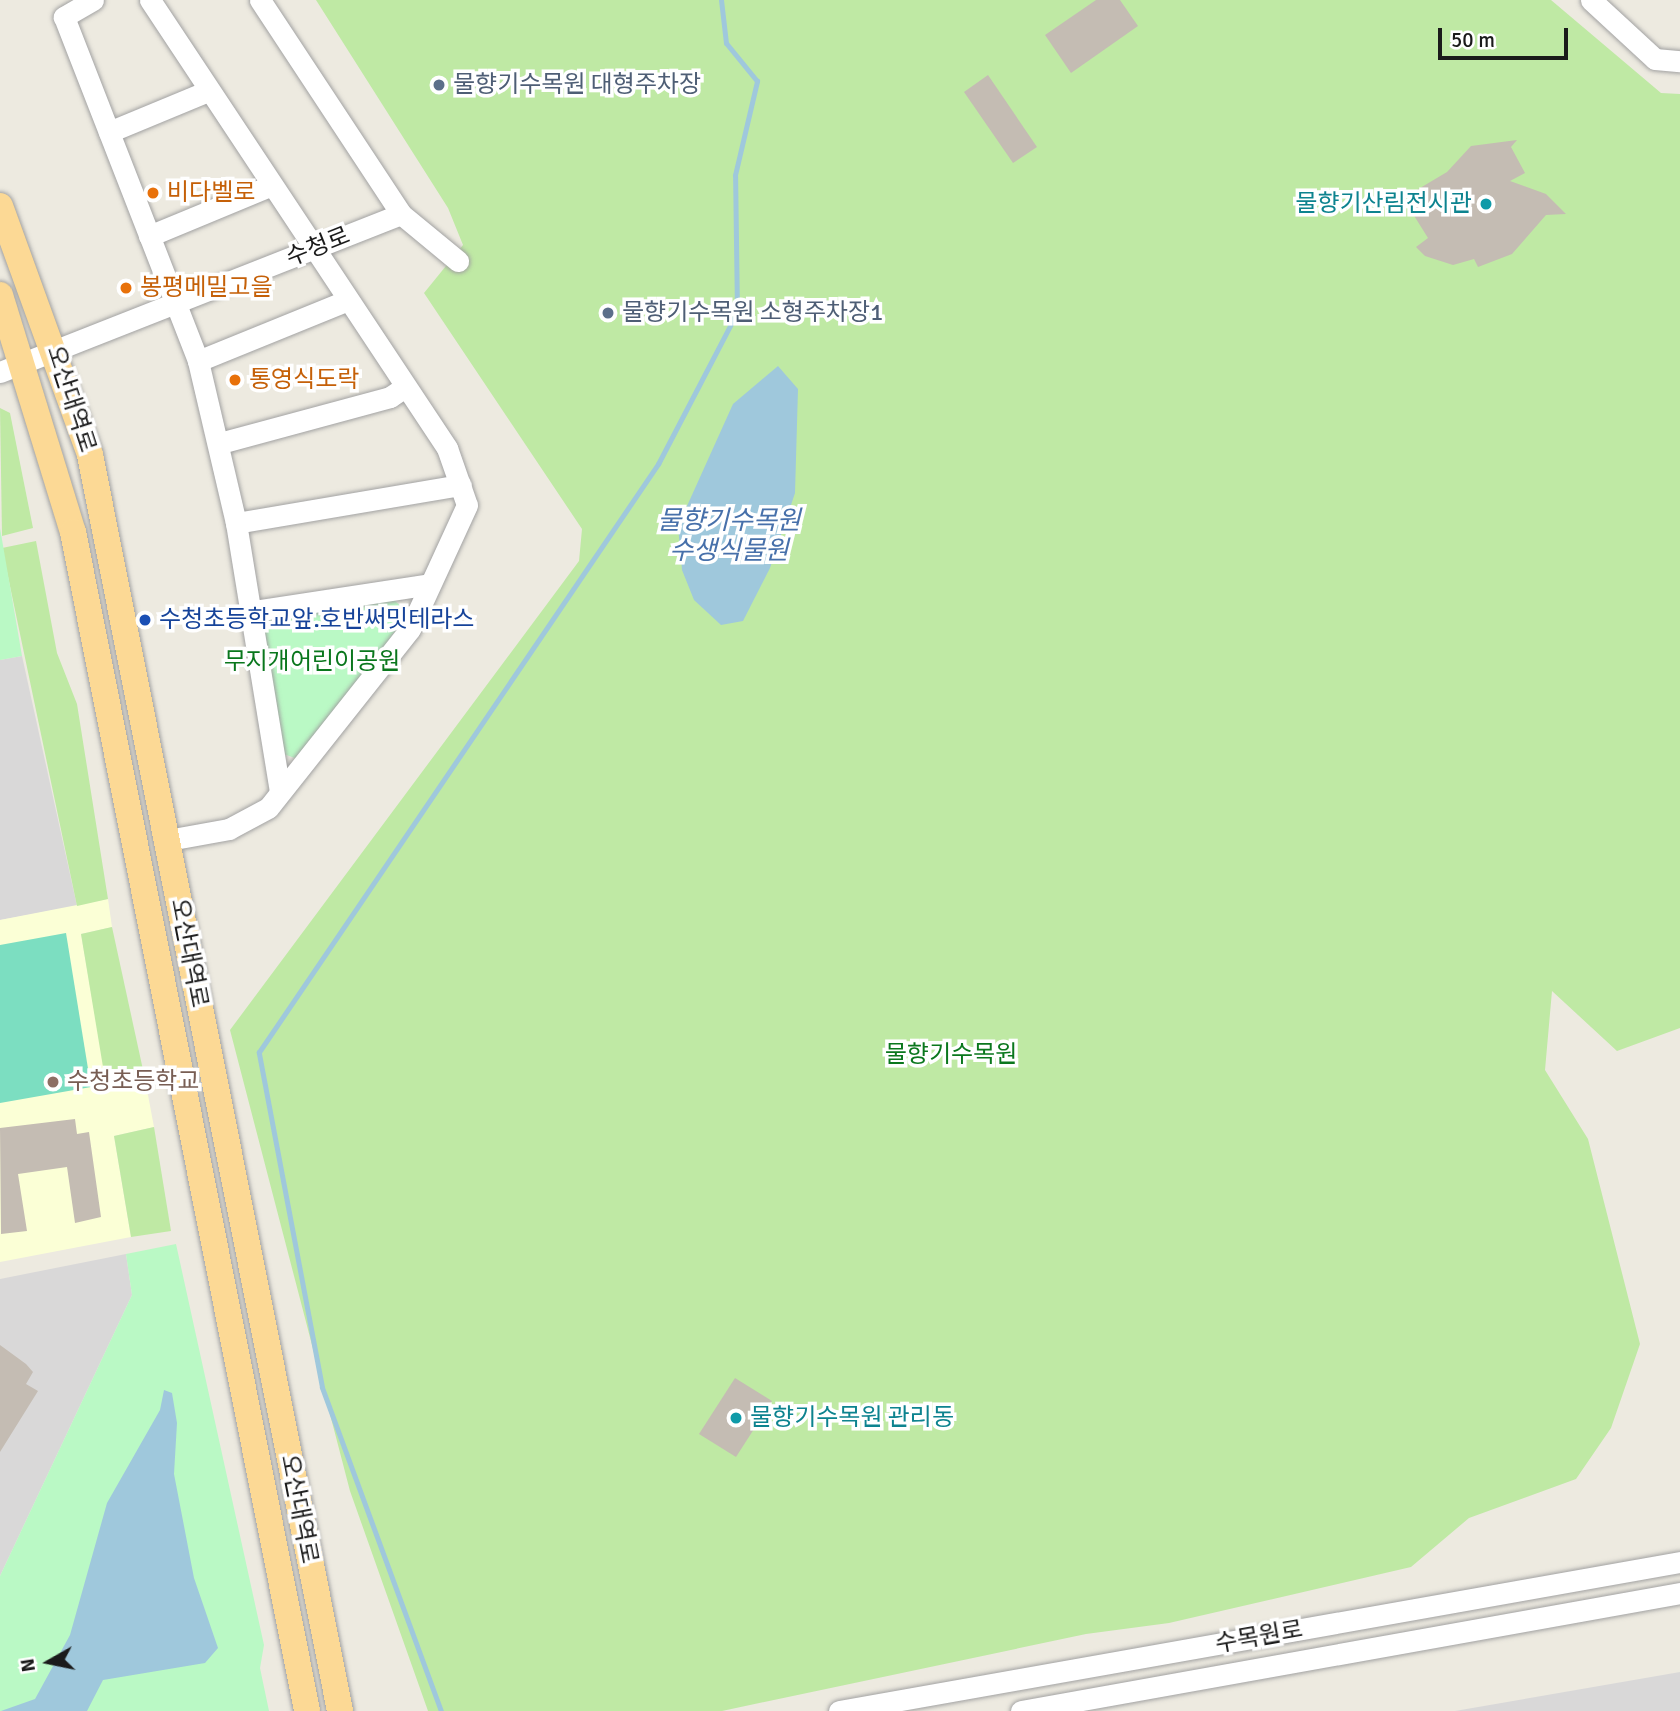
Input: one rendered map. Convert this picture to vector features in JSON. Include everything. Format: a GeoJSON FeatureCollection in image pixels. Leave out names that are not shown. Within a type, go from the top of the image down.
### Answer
{"type":"FeatureCollection","features":[{"type":"Feature","properties":{"kind":"main road","name":"오산대역로"},"geometry":{"type":"LineString","coordinates":[[0,206],[57,351],[90,455],[340,1711]]}},
{"type":"Feature","properties":{"kind":"main road","name":"오산대역로"},"geometry":{"type":"LineString","coordinates":[[0,295],[26,364],[73,532],[307,1711]]}},
{"type":"Feature","properties":{"kind":"street"},"geometry":{"type":"LineString","coordinates":[[93,0],[64,17],[198,362],[220,443],[236,523],[248,612],[280,791]]}},
{"type":"Feature","properties":{"kind":"street"},"geometry":{"type":"LineString","coordinates":[[150,0],[447,448],[467,505],[410,629],[312,760],[245,822],[167,840]]}},
{"type":"Feature","properties":{"kind":"street"},"geometry":{"type":"LineString","coordinates":[[260,0],[401,214],[458,261]]}},
{"type":"Feature","properties":{"kind":"street"},"geometry":{"type":"LineString","coordinates":[[1591,0],[1655,59],[1680,61]]}},
{"type":"Feature","properties":{"kind":"street"},"geometry":{"type":"LineString","coordinates":[[109,132],[208,91]]}},
{"type":"Feature","properties":{"kind":"street"},"geometry":{"type":"LineString","coordinates":[[149,236],[272,185]]}},
{"type":"Feature","properties":{"kind":"street","name":"수청로"},"geometry":{"type":"LineString","coordinates":[[0,372],[401,214]]}},
{"type":"Feature","properties":{"kind":"street"},"geometry":{"type":"LineString","coordinates":[[198,362],[348,300]]}},
{"type":"Feature","properties":{"kind":"street"},"geometry":{"type":"LineString","coordinates":[[220,443],[390,397],[405,387]]}},
{"type":"Feature","properties":{"kind":"street"},"geometry":{"type":"LineString","coordinates":[[236,523],[461,485]]}},
{"type":"Feature","properties":{"kind":"street"},"geometry":{"type":"LineString","coordinates":[[248,612],[430,584]]}},
{"type":"Feature","properties":{"kind":"street","name":"수목원로"},"geometry":{"type":"LineString","coordinates":[[839,1711],[1680,1562]]}},
{"type":"Feature","properties":{"kind":"street","name":"수목원로"},"geometry":{"type":"LineString","coordinates":[[1021,1711],[1680,1593]]}},
{"type":"Feature","properties":{"kind":"shaded area"},"geometry":{"type":"Polygon","coordinates":[[[22,656],[77,906],[0,920],[0,660],[22,656]]]}},
{"type":"Feature","properties":{"kind":"shaded area","name":"수청초등학교"},"geometry":{"type":"Polygon","coordinates":[[[108,899],[112,927],[81,934],[107,1085],[145,1079],[154,1127],[114,1136],[131,1237],[0,1262],[0,920],[108,899]]]}},
{"type":"Feature","properties":{"kind":"shaded area"},"geometry":{"type":"Polygon","coordinates":[[[126,1254],[132,1295],[0,1576],[0,1279],[126,1254]]]}},
{"type":"Feature","properties":{"kind":"shaded area"},"geometry":{"type":"Polygon","coordinates":[[[1680,1672],[1680,1711],[1455,1711],[1680,1672]]]}},
{"type":"Feature","properties":{"kind":"green space","name":"물향기수목원"},"geometry":{"type":"Polygon","coordinates":[[[316,0],[1551,0],[1661,93],[1680,94],[1680,1028],[1617,1051],[1552,991],[1545,1070],[1588,1139],[1640,1344],[1611,1428],[1576,1479],[1469,1518],[1411,1567],[1169,1623],[1086,1634],[722,1711],[428,1711],[350,1491],[230,1030],[579,561],[582,529],[424,293],[463,245],[448,208],[316,0]]]}},
{"type":"Feature","properties":{"kind":"green space"},"geometry":{"type":"Polygon","coordinates":[[[0,408],[10,413],[33,528],[2,536],[0,408]]]}},
{"type":"Feature","properties":{"kind":"green space"},"geometry":{"type":"Polygon","coordinates":[[[0,528],[22,656],[0,660],[0,528]]]}},
{"type":"Feature","properties":{"kind":"green space"},"geometry":{"type":"Polygon","coordinates":[[[36,541],[57,653],[77,704],[108,899],[77,906],[2,548],[36,541]]]}},
{"type":"Feature","properties":{"kind":"green space","name":"무지개어린이공원"},"geometry":{"type":"Polygon","coordinates":[[[392,598],[408,613],[303,761],[278,752],[256,631],[264,621],[392,598]]]}},
{"type":"Feature","properties":{"kind":"green space"},"geometry":{"type":"Polygon","coordinates":[[[112,927],[145,1079],[106,1085],[81,934],[112,927]]]}},
{"type":"Feature","properties":{"kind":"green space"},"geometry":{"type":"Polygon","coordinates":[[[66,933],[91,1087],[0,1103],[0,945],[66,933]]]}},
{"type":"Feature","properties":{"kind":"green space"},"geometry":{"type":"Polygon","coordinates":[[[154,1127],[171,1231],[131,1237],[114,1136],[154,1127]]]}},
{"type":"Feature","properties":{"kind":"green space"},"geometry":{"type":"Polygon","coordinates":[[[176,1244],[264,1645],[260,1668],[269,1711],[0,1711],[0,1576],[132,1295],[126,1254],[176,1244]]]}},
{"type":"Feature","properties":{"kind":"water","name":"물향기수목원 수생식물원"},"geometry":{"type":"Polygon","coordinates":[[[778,366],[798,389],[795,493],[770,568],[743,621],[721,625],[694,600],[682,570],[678,526],[733,404],[778,366]]]}},
{"type":"Feature","properties":{"kind":"water"},"geometry":{"type":"Polygon","coordinates":[[[164,1390],[172,1393],[177,1423],[174,1474],[194,1578],[218,1648],[205,1663],[103,1680],[87,1711],[1,1711],[35,1699],[70,1635],[107,1503],[160,1410],[164,1390]]]}},
{"type":"Feature","properties":{"kind":"building"},"geometry":{"type":"Polygon","coordinates":[[[1096,0],[1120,0],[1138,26],[1071,73],[1045,35],[1096,0]]]}},
{"type":"Feature","properties":{"kind":"building"},"geometry":{"type":"Polygon","coordinates":[[[988,75],[1037,147],[1013,163],[964,92],[988,75]]]}},
{"type":"Feature","properties":{"kind":"building","name":"물향기산림전시관"},"geometry":{"type":"Polygon","coordinates":[[[1517,140],[1511,147],[1525,173],[1510,181],[1546,194],[1566,214],[1546,215],[1512,254],[1478,267],[1474,259],[1453,265],[1425,256],[1416,247],[1428,238],[1408,206],[1420,199],[1415,191],[1447,172],[1471,146],[1517,140]]]}},
{"type":"Feature","properties":{"kind":"building"},"geometry":{"type":"Polygon","coordinates":[[[75,1119],[77,1134],[89,1132],[101,1217],[75,1223],[67,1167],[18,1174],[27,1231],[1,1234],[0,1128],[75,1119]]]}},
{"type":"Feature","properties":{"kind":"building"},"geometry":{"type":"Polygon","coordinates":[[[0,1345],[33,1372],[26,1384],[38,1391],[0,1452],[0,1345]]]}},
{"type":"Feature","properties":{"kind":"building","name":"물향기수목원 관리동"},"geometry":{"type":"Polygon","coordinates":[[[735,1378],[772,1401],[736,1457],[699,1434],[735,1378]]]}},
{"type":"Feature","properties":{"kind":"waterway"},"geometry":{"type":"LineString","coordinates":[[441,1711],[322,1387],[259,1052],[658,464],[737,312],[735,175],[757,81],[726,43],[721,0]]}},
{"type":"Feature","properties":{"kind":"place","name":"물향기수목원 대형주차장"},"geometry":{"type":"Point","coordinates":[439,85]}},
{"type":"Feature","properties":{"kind":"place","name":"비다벨로"},"geometry":{"type":"Point","coordinates":[153,193]}},
{"type":"Feature","properties":{"kind":"place","name":"물향기산림전시관"},"geometry":{"type":"Point","coordinates":[1486,204]}},
{"type":"Feature","properties":{"kind":"place","name":"봉평메밀고을"},"geometry":{"type":"Point","coordinates":[126,288]}},
{"type":"Feature","properties":{"kind":"place","name":"물향기수목원 소형주차장1"},"geometry":{"type":"Point","coordinates":[608,313]}},
{"type":"Feature","properties":{"kind":"place","name":"통영식도락"},"geometry":{"type":"Point","coordinates":[235,380]}},
{"type":"Feature","properties":{"kind":"place","name":"수청초등학교앞.호반써밋테라스"},"geometry":{"type":"Point","coordinates":[145,620]}},
{"type":"Feature","properties":{"kind":"place","name":"수청초등학교"},"geometry":{"type":"Point","coordinates":[53,1082]}},
{"type":"Feature","properties":{"kind":"place","name":"물향기수목원 관리동"},"geometry":{"type":"Point","coordinates":[736,1418]}}]}
